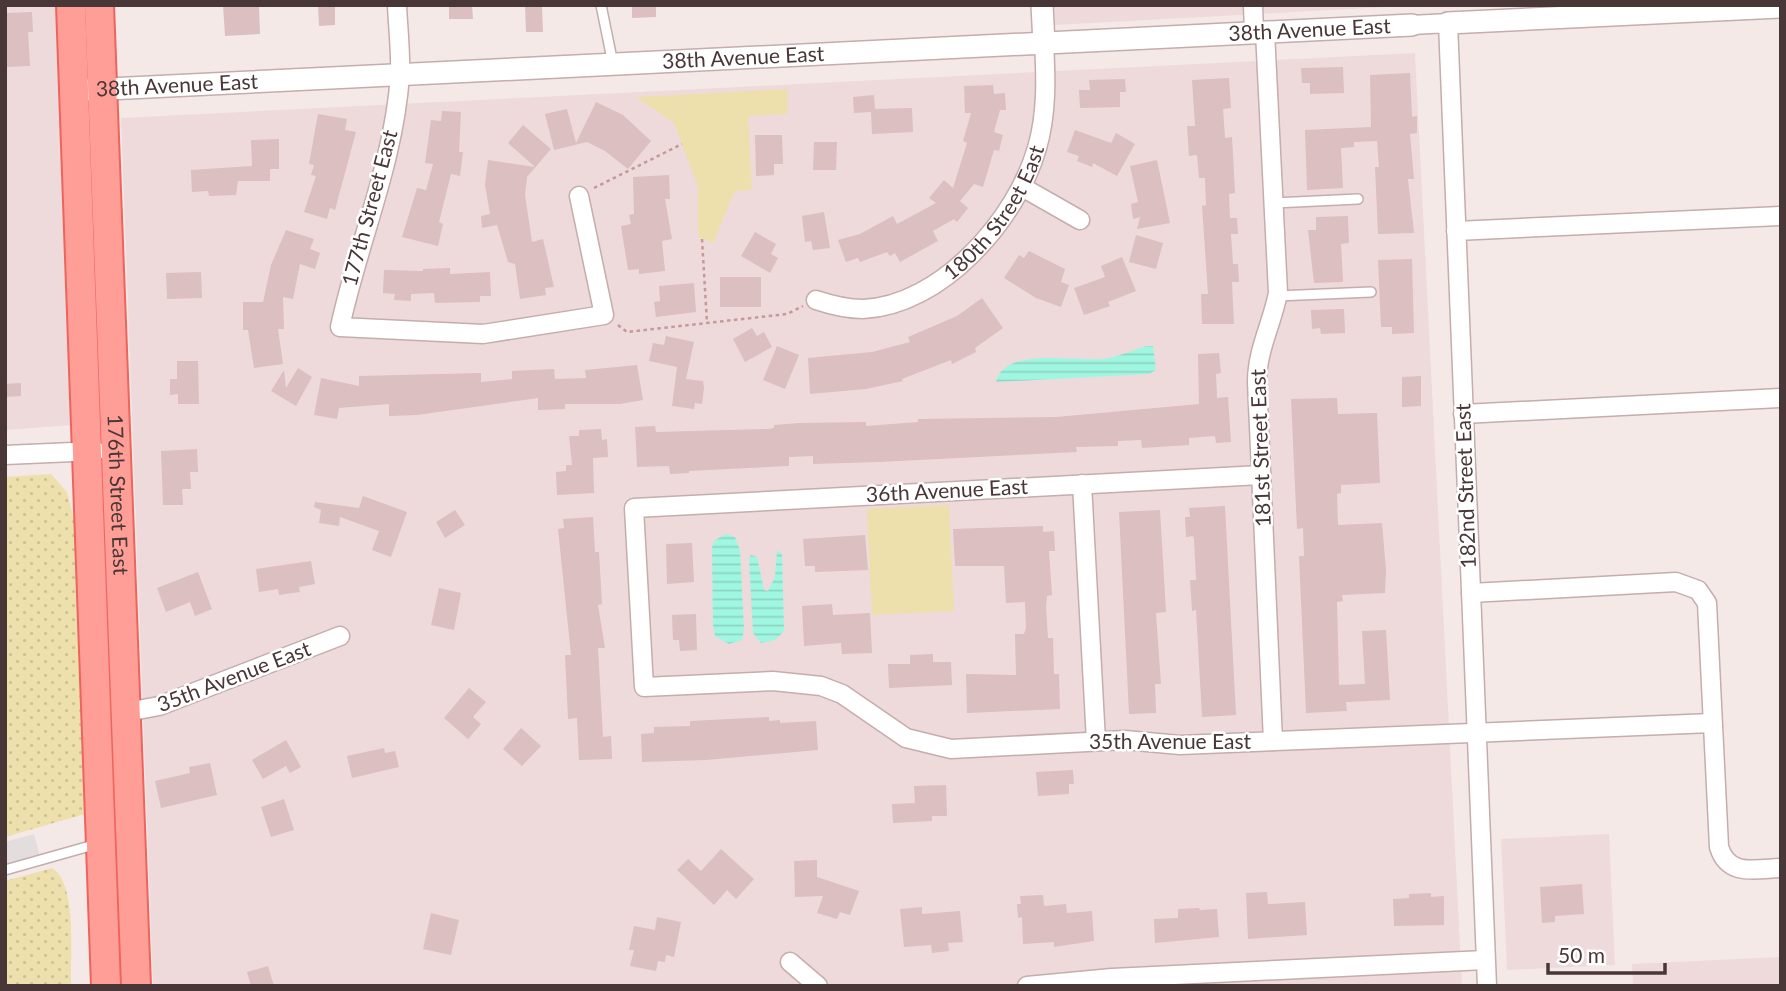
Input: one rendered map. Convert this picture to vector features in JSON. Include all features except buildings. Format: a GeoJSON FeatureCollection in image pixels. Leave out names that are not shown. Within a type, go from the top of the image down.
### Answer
{"type":"FeatureCollection","features":[{"type":"Feature","properties":{"kind":"main road","name":"176th Street East"},"geometry":{"type":"LineString","coordinates":[[71,5],[89,90]]}},
{"type":"Feature","properties":{"kind":"main road","name":"176th Street East"},"geometry":{"type":"LineString","coordinates":[[99,5],[89,90],[101,451],[102,842],[106,986]]}},
{"type":"Feature","properties":{"kind":"main road","name":"176th Street East"},"geometry":{"type":"LineString","coordinates":[[101,451],[127,712],[136,986]]}},
{"type":"Feature","properties":{"kind":"street","name":"177th Street East"},"geometry":{"type":"LineString","coordinates":[[397,5],[400,74],[379,191],[352,272],[340,327],[483,334],[604,315]]}},
{"type":"Feature","properties":{"kind":"street","name":"180th Street East"},"geometry":{"type":"LineString","coordinates":[[816,300],[862,309],[891,303],[917,292],[968,258],[1008,213],[1022,187],[1038,146],[1043,121],[1042,5]]}},
{"type":"Feature","properties":{"kind":"street","name":"181st Street East"},"geometry":{"type":"LineString","coordinates":[[1253,5],[1260,32],[1274,203],[1277,296],[1257,365],[1273,741]]}},
{"type":"Feature","properties":{"kind":"street"},"geometry":{"type":"LineString","coordinates":[[1412,25],[1781,7]]}},
{"type":"Feature","properties":{"kind":"street","name":"182nd Street East"},"geometry":{"type":"LineString","coordinates":[[1448,23],[1487,986]]}},
{"type":"Feature","properties":{"kind":"street","name":"38th Avenue East"},"geometry":{"type":"LineString","coordinates":[[89,90],[1412,25]]}},
{"type":"Feature","properties":{"kind":"street"},"geometry":{"type":"LineString","coordinates":[[1022,187],[1080,220]]}},
{"type":"Feature","properties":{"kind":"street"},"geometry":{"type":"LineString","coordinates":[[579,196],[604,315]]}},
{"type":"Feature","properties":{"kind":"street"},"geometry":{"type":"LineString","coordinates":[[1456,231],[1781,216]]}},
{"type":"Feature","properties":{"kind":"street"},"geometry":{"type":"LineString","coordinates":[[1463,414],[1781,398]]}},
{"type":"Feature","properties":{"kind":"street"},"geometry":{"type":"LineString","coordinates":[[5,455],[101,451]]}},
{"type":"Feature","properties":{"kind":"street","name":"36th Avenue East"},"geometry":{"type":"LineString","coordinates":[[644,687],[634,508],[1261,475]]}},
{"type":"Feature","properties":{"kind":"street"},"geometry":{"type":"LineString","coordinates":[[1082,484],[1096,741]]}},
{"type":"Feature","properties":{"kind":"street"},"geometry":{"type":"LineString","coordinates":[[1471,593],[1675,582],[1698,590],[1707,603],[1720,852],[1727,863],[1737,869],[1781,868]]}},
{"type":"Feature","properties":{"kind":"street","name":"35th Avenue East"},"geometry":{"type":"LineString","coordinates":[[127,712],[159,706],[340,636]]}},
{"type":"Feature","properties":{"kind":"street","name":"35th Avenue East"},"geometry":{"type":"LineString","coordinates":[[644,687],[773,681],[821,686],[842,694],[906,738],[951,749],[1125,740],[1180,745],[1712,723]]}},
{"type":"Feature","properties":{"kind":"street"},"geometry":{"type":"LineString","coordinates":[[1027,986],[1112,978],[1485,960]]}},
{"type":"Feature","properties":{"kind":"street"},"geometry":{"type":"LineString","coordinates":[[790,962],[818,986]]}},
{"type":"Feature","properties":{"kind":"lane"},"geometry":{"type":"LineString","coordinates":[[601,5],[613,64]]}},
{"type":"Feature","properties":{"kind":"lane"},"geometry":{"type":"LineString","coordinates":[[1274,203],[1358,200]]}},
{"type":"Feature","properties":{"kind":"lane"},"geometry":{"type":"LineString","coordinates":[[1277,296],[1370,292]]}},
{"type":"Feature","properties":{"kind":"lane"},"geometry":{"type":"LineString","coordinates":[[5,870],[102,842]]}},
{"type":"Feature","properties":{"kind":"path"},"geometry":{"type":"LineString","coordinates":[[579,196],[682,144]]}},
{"type":"Feature","properties":{"kind":"path"},"geometry":{"type":"LineString","coordinates":[[702,239],[707,323]]}},
{"type":"Feature","properties":{"kind":"path"},"geometry":{"type":"LineString","coordinates":[[604,315],[627,332],[787,314],[816,300]]}},
{"type":"Feature","properties":{"kind":"shaded area"},"geometry":{"type":"Polygon","coordinates":[[[5,5],[58,5],[73,425],[5,430],[5,5]]]}},
{"type":"Feature","properties":{"kind":"shaded area"},"geometry":{"type":"Polygon","coordinates":[[[1054,5],[1423,5],[1055,25],[1054,5]]]}},
{"type":"Feature","properties":{"kind":"shaded area"},"geometry":{"type":"Polygon","coordinates":[[[1415,53],[1462,986],[153,986],[121,118],[1415,53]]]}},
{"type":"Feature","properties":{"kind":"shaded area"},"geometry":{"type":"Polygon","coordinates":[[[787,89],[788,114],[748,116],[752,190],[735,191],[713,243],[698,237],[698,187],[674,123],[636,97],[787,89]]]}},
{"type":"Feature","properties":{"kind":"shaded area"},"geometry":{"type":"Polygon","coordinates":[[[1153,346],[1156,370],[1149,374],[996,382],[1002,370],[1029,359],[1109,358],[1153,346]]]}},
{"type":"Feature","properties":{"kind":"shaded area"},"geometry":{"type":"Polygon","coordinates":[[[51,474],[67,492],[76,527],[85,814],[5,837],[5,477],[51,474]]]}},
{"type":"Feature","properties":{"kind":"shaded area"},"geometry":{"type":"Polygon","coordinates":[[[949,505],[954,611],[872,615],[867,509],[949,505]]]}},
{"type":"Feature","properties":{"kind":"shaded area"},"geometry":{"type":"Polygon","coordinates":[[[726,534],[735,537],[740,550],[744,630],[742,640],[729,644],[715,636],[713,625],[712,547],[715,540],[726,534]]]}},
{"type":"Feature","properties":{"kind":"shaded area"},"geometry":{"type":"Polygon","coordinates":[[[777,550],[782,554],[784,631],[775,640],[761,643],[753,633],[749,558],[751,555],[757,557],[764,590],[768,591],[775,577],[777,550]]]}},
{"type":"Feature","properties":{"kind":"shaded area"},"geometry":{"type":"Polygon","coordinates":[[[34,834],[42,864],[5,875],[5,842],[34,834]]]}},
{"type":"Feature","properties":{"kind":"shaded area"},"geometry":{"type":"Polygon","coordinates":[[[1609,834],[1615,965],[1507,970],[1501,839],[1609,834]]]}},
{"type":"Feature","properties":{"kind":"shaded area"},"geometry":{"type":"Polygon","coordinates":[[[52,868],[60,876],[69,904],[71,986],[5,986],[5,881],[52,868]]]}},
{"type":"Feature","properties":{"kind":"shaded area"},"geometry":{"type":"Polygon","coordinates":[[[1781,957],[1781,986],[1633,986],[1632,964],[1781,957]]]}}]}
